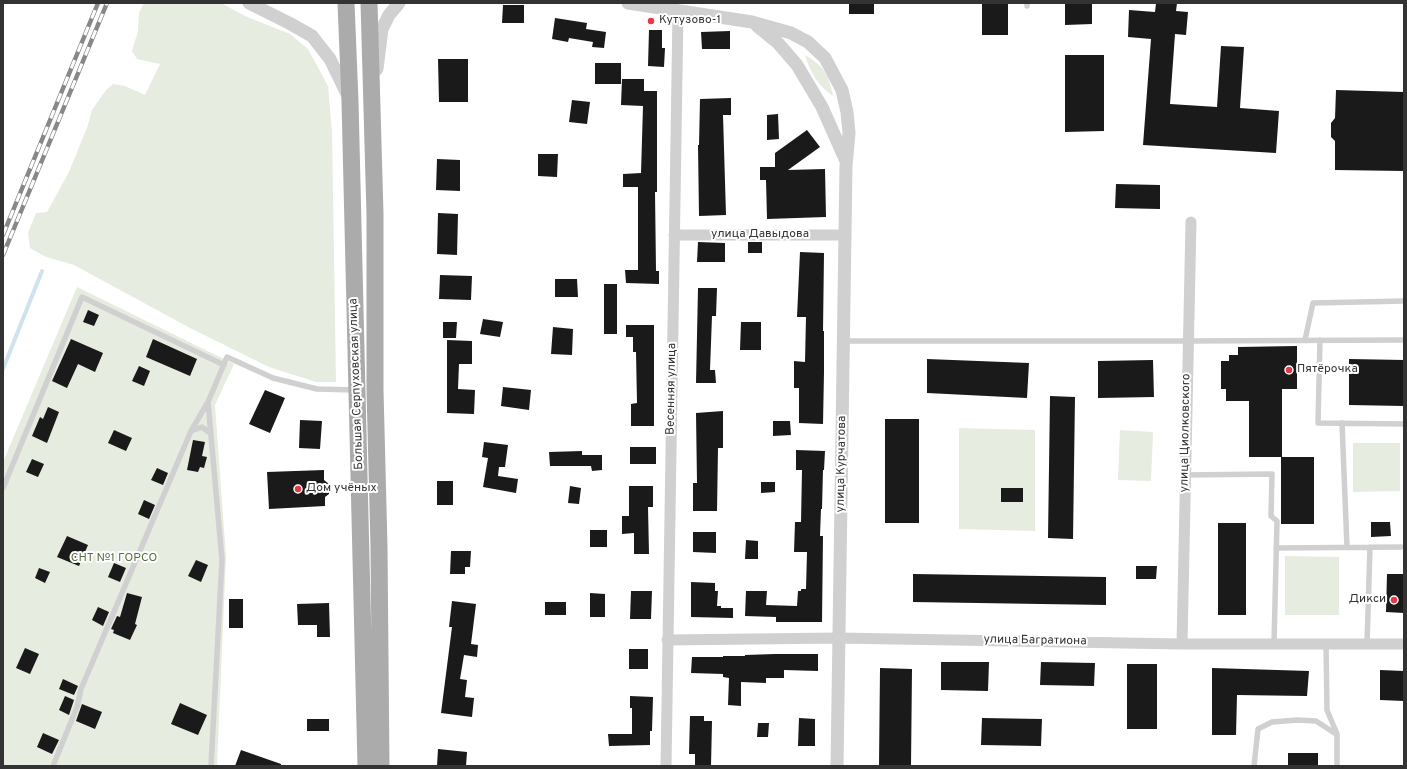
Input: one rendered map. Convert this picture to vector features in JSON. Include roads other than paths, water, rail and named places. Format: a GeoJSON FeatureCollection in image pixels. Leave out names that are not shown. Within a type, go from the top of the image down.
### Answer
{"type":"FeatureCollection","features":[{"type":"Feature","properties":{"kind":"main road","name":"Большая Серпуховская улица"},"geometry":{"type":"LineString","coordinates":[[346,3],[358,390],[366,766]]}},
{"type":"Feature","properties":{"kind":"main road","name":"Большая Серпуховская улица"},"geometry":{"type":"LineString","coordinates":[[369,3],[375,214],[375,390],[379,547],[381,766]]}},
{"type":"Feature","properties":{"kind":"street"},"geometry":{"type":"LineString","coordinates":[[251,4],[269,3]]}},
{"type":"Feature","properties":{"kind":"street"},"geometry":{"type":"LineString","coordinates":[[372,102],[382,29],[389,15],[399,3]]}},
{"type":"Feature","properties":{"kind":"street"},"geometry":{"type":"LineString","coordinates":[[628,3],[678,12],[752,22]]}},
{"type":"Feature","properties":{"kind":"street"},"geometry":{"type":"LineString","coordinates":[[251,4],[312,36],[330,59],[350,101]]}},
{"type":"Feature","properties":{"kind":"street","name":"Весенняя улица"},"geometry":{"type":"LineString","coordinates":[[666,766],[678,12]]}},
{"type":"Feature","properties":{"kind":"street","name":"улица Курчатова"},"geometry":{"type":"LineString","coordinates":[[752,22],[778,43],[797,65],[822,107],[846,163]]}},
{"type":"Feature","properties":{"kind":"street","name":"улица Курчатова"},"geometry":{"type":"LineString","coordinates":[[752,22],[791,33],[808,42],[825,58],[842,90],[849,133],[846,163],[837,766]]}},
{"type":"Feature","properties":{"kind":"street","name":"улица Циолковского"},"geometry":{"type":"LineString","coordinates":[[1182,644],[1191,222]]}},
{"type":"Feature","properties":{"kind":"street","name":"улица Давыдова"},"geometry":{"type":"LineString","coordinates":[[674,235],[846,235]]}},
{"type":"Feature","properties":{"kind":"street","name":"улица Багратиона"},"geometry":{"type":"LineString","coordinates":[[667,640],[838,638],[1182,644],[1404,644]]}},
{"type":"Feature","properties":{"kind":"lane"},"geometry":{"type":"LineString","coordinates":[[3,488],[82,297],[224,365]]}},
{"type":"Feature","properties":{"kind":"lane"},"geometry":{"type":"LineString","coordinates":[[1305,340],[1313,303],[1404,301]]}},
{"type":"Feature","properties":{"kind":"lane"},"geometry":{"type":"LineString","coordinates":[[1320,340],[1318,422],[1404,424]]}},
{"type":"Feature","properties":{"kind":"lane"},"geometry":{"type":"LineString","coordinates":[[844,341],[1404,340]]}},
{"type":"Feature","properties":{"kind":"lane"},"geometry":{"type":"LineString","coordinates":[[53,766],[78,708],[81,689],[191,430],[208,402],[227,356],[273,378],[317,389],[358,390]]}},
{"type":"Feature","properties":{"kind":"lane"},"geometry":{"type":"LineString","coordinates":[[208,402],[222,560],[211,766]]}},
{"type":"Feature","properties":{"kind":"lane"},"geometry":{"type":"LineString","coordinates":[[1342,423],[1347,547]]}},
{"type":"Feature","properties":{"kind":"lane"},"geometry":{"type":"LineString","coordinates":[[191,430],[202,427],[210,433]]}},
{"type":"Feature","properties":{"kind":"lane"},"geometry":{"type":"LineString","coordinates":[[1185,476],[1272,474],[1271,516],[1277,520],[1274,644]]}},
{"type":"Feature","properties":{"kind":"lane"},"geometry":{"type":"LineString","coordinates":[[1367,644],[1370,547]]}},
{"type":"Feature","properties":{"kind":"lane"},"geometry":{"type":"LineString","coordinates":[[1276,548],[1401,547]]}},
{"type":"Feature","properties":{"kind":"lane"},"geometry":{"type":"LineString","coordinates":[[1326,644],[1327,710],[1337,734],[1337,766]]}},
{"type":"Feature","properties":{"kind":"lane"},"geometry":{"type":"LineString","coordinates":[[1254,766],[1258,729],[1272,722],[1297,720],[1316,721],[1337,734]]}},
{"type":"Feature","properties":{"kind":"waterway"},"geometry":{"type":"LineString","coordinates":[[3,369],[42,271]]}},
{"type":"Feature","properties":{"kind":"railway"},"geometry":{"type":"LineString","coordinates":[[3,235],[98,3]]}},
{"type":"Feature","properties":{"kind":"railway"},"geometry":{"type":"LineString","coordinates":[[3,255],[107,3]]}},
{"type":"Feature","properties":{"kind":"place","name":"Кутузово-1"},"geometry":{"type":"Point","coordinates":[651,21]}},
{"type":"Feature","properties":{"kind":"place","name":"Пятёрочка"},"geometry":{"type":"Point","coordinates":[1289,370]}},
{"type":"Feature","properties":{"kind":"place","name":"Дом учёных"},"geometry":{"type":"Point","coordinates":[298,489]}},
{"type":"Feature","properties":{"kind":"place","name":"Дикси"},"geometry":{"type":"Point","coordinates":[1394,600]}},
{"type":"Feature","properties":{"kind":"park label","name":"СНТ №1 ГОРСО"},"geometry":{"type":"Point","coordinates":[114,559]}}]}
